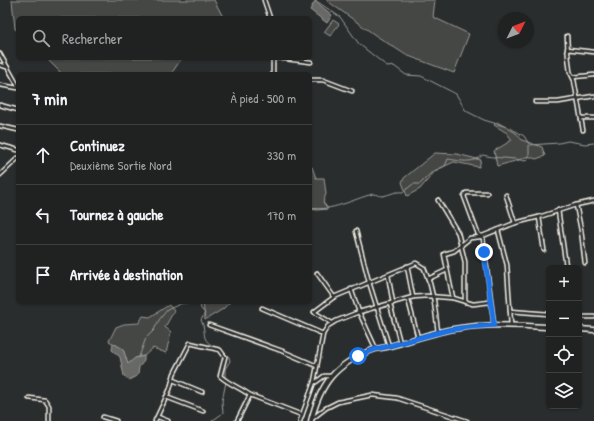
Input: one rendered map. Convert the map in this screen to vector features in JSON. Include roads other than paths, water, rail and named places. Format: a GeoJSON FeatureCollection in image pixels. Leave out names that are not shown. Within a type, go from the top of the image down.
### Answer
{"type":"FeatureCollection","features":[{"type":"Feature","properties":{"kind":"main road"},"geometry":{"type":"LineString","coordinates":[[312,420],[319,395],[332,376],[351,360],[376,349],[438,332],[461,328],[494,325],[546,327]]}},
{"type":"Feature","properties":{"kind":"main road"},"geometry":{"type":"LineString","coordinates":[[582,329],[594,330]]}},
{"type":"Feature","properties":{"kind":"street"},"geometry":{"type":"LineString","coordinates":[[264,0],[269,16]]}},
{"type":"Feature","properties":{"kind":"street"},"geometry":{"type":"LineString","coordinates":[[567,36],[570,72],[574,80],[583,130]]}},
{"type":"Feature","properties":{"kind":"street"},"geometry":{"type":"LineString","coordinates":[[567,49],[594,52]]}},
{"type":"Feature","properties":{"kind":"street"},"geometry":{"type":"LineString","coordinates":[[0,54],[16,83]]}},
{"type":"Feature","properties":{"kind":"street"},"geometry":{"type":"LineString","coordinates":[[273,60],[273,72]]}},
{"type":"Feature","properties":{"kind":"street"},"geometry":{"type":"LineString","coordinates":[[294,60],[311,62]]}},
{"type":"Feature","properties":{"kind":"street"},"geometry":{"type":"LineString","coordinates":[[0,65],[7,67]]}},
{"type":"Feature","properties":{"kind":"street"},"geometry":{"type":"LineString","coordinates":[[572,78],[594,75]]}},
{"type":"Feature","properties":{"kind":"street"},"geometry":{"type":"LineString","coordinates":[[312,80],[323,80],[352,91]]}},
{"type":"Feature","properties":{"kind":"street"},"geometry":{"type":"LineString","coordinates":[[0,85],[16,87]]}},
{"type":"Feature","properties":{"kind":"street"},"geometry":{"type":"LineString","coordinates":[[535,102],[558,102],[594,96]]}},
{"type":"Feature","properties":{"kind":"street"},"geometry":{"type":"LineString","coordinates":[[0,105],[16,109]]}},
{"type":"Feature","properties":{"kind":"street"},"geometry":{"type":"LineString","coordinates":[[581,118],[594,118]]}},
{"type":"Feature","properties":{"kind":"street"},"geometry":{"type":"LineString","coordinates":[[0,126],[16,130]]}},
{"type":"Feature","properties":{"kind":"street"},"geometry":{"type":"LineString","coordinates":[[0,146],[16,150]]}},
{"type":"Feature","properties":{"kind":"street"},"geometry":{"type":"LineString","coordinates":[[0,174],[16,160]]}},
{"type":"Feature","properties":{"kind":"street"},"geometry":{"type":"LineString","coordinates":[[0,168],[4,169]]}},
{"type":"Feature","properties":{"kind":"street"},"geometry":{"type":"LineString","coordinates":[[487,193],[466,193],[464,196],[478,234],[483,238],[494,325]]}},
{"type":"Feature","properties":{"kind":"street"},"geometry":{"type":"LineString","coordinates":[[506,195],[515,223]]}},
{"type":"Feature","properties":{"kind":"street"},"geometry":{"type":"LineString","coordinates":[[438,200],[458,233],[465,262],[465,302]]}},
{"type":"Feature","properties":{"kind":"street"},"geometry":{"type":"LineString","coordinates":[[453,298],[444,254],[454,251],[470,238],[480,237],[515,223],[594,201]]}},
{"type":"Feature","properties":{"kind":"street"},"geometry":{"type":"LineString","coordinates":[[576,205],[585,263]]}},
{"type":"Feature","properties":{"kind":"street"},"geometry":{"type":"LineString","coordinates":[[558,210],[566,265]]}},
{"type":"Feature","properties":{"kind":"street"},"geometry":{"type":"LineString","coordinates":[[539,217],[544,250]]}},
{"type":"Feature","properties":{"kind":"street"},"geometry":{"type":"LineString","coordinates":[[498,230],[508,265],[511,325]]}},
{"type":"Feature","properties":{"kind":"street"},"geometry":{"type":"LineString","coordinates":[[356,231],[369,282],[389,346]]}},
{"type":"Feature","properties":{"kind":"street"},"geometry":{"type":"LineString","coordinates":[[332,323],[314,312],[334,297],[416,263],[424,268],[428,279],[433,296],[438,332]]}},
{"type":"Feature","properties":{"kind":"street"},"geometry":{"type":"LineString","coordinates":[[407,266],[413,297]]}},
{"type":"Feature","properties":{"kind":"street"},"geometry":{"type":"LineString","coordinates":[[428,279],[447,270]]}},
{"type":"Feature","properties":{"kind":"street"},"geometry":{"type":"LineString","coordinates":[[317,273],[334,297]]}},
{"type":"Feature","properties":{"kind":"street"},"geometry":{"type":"LineString","coordinates":[[388,275],[393,303]]}},
{"type":"Feature","properties":{"kind":"street"},"geometry":{"type":"LineString","coordinates":[[351,289],[359,312],[376,349]]}},
{"type":"Feature","properties":{"kind":"street"},"geometry":{"type":"LineString","coordinates":[[300,421],[314,382],[323,334],[332,323],[343,317],[413,297],[433,296],[453,298],[473,304],[490,302]]}},
{"type":"Feature","properties":{"kind":"street"},"geometry":{"type":"LineString","coordinates":[[408,299],[418,338]]}},
{"type":"Feature","properties":{"kind":"street"},"geometry":{"type":"LineString","coordinates":[[390,304],[400,343]]}},
{"type":"Feature","properties":{"kind":"street"},"geometry":{"type":"LineString","coordinates":[[262,308],[323,334]]}},
{"type":"Feature","properties":{"kind":"street"},"geometry":{"type":"LineString","coordinates":[[510,311],[546,314]]}},
{"type":"Feature","properties":{"kind":"street"},"geometry":{"type":"LineString","coordinates":[[582,317],[594,317]]}},
{"type":"Feature","properties":{"kind":"street"},"geometry":{"type":"LineString","coordinates":[[209,324],[282,351],[317,366]]}},
{"type":"Feature","properties":{"kind":"street"},"geometry":{"type":"LineString","coordinates":[[155,421],[173,380],[174,374],[190,342],[220,350],[225,357],[220,376],[226,382],[241,388],[250,395],[302,415]]}},
{"type":"Feature","properties":{"kind":"street"},"geometry":{"type":"LineString","coordinates":[[314,382],[317,382],[324,376],[332,376]]}},
{"type":"Feature","properties":{"kind":"street"},"geometry":{"type":"LineString","coordinates":[[173,380],[202,392]]}},
{"type":"Feature","properties":{"kind":"street"},"geometry":{"type":"LineString","coordinates":[[237,421],[250,395]]}},
{"type":"Feature","properties":{"kind":"street"},"geometry":{"type":"LineString","coordinates":[[312,420],[326,408],[338,402],[372,395],[397,398],[467,421]]}},
{"type":"Feature","properties":{"kind":"street"},"geometry":{"type":"LineString","coordinates":[[166,397],[203,411]]}},
{"type":"Feature","properties":{"kind":"street"},"geometry":{"type":"LineString","coordinates":[[28,398],[45,400],[49,405],[49,421]]}},
{"type":"Feature","properties":{"kind":"street"},"geometry":{"type":"LineString","coordinates":[[102,417],[116,421]]}},
{"type":"Feature","properties":{"kind":"street"},"geometry":{"type":"LineString","coordinates":[[158,417],[168,421]]}},
{"type":"Feature","properties":{"kind":"waterway"},"geometry":{"type":"LineString","coordinates":[[315,0],[340,17],[359,44],[388,67],[394,66],[406,75],[421,76],[456,94],[466,111],[484,120],[510,128],[524,136],[529,144]]}},
{"type":"Feature","properties":{"kind":"waterway"},"geometry":{"type":"LineString","coordinates":[[312,208],[334,207],[373,194],[382,196],[403,192],[413,184],[420,184],[431,173],[445,166],[448,159],[471,161],[483,155],[525,161],[529,157],[529,145],[568,141],[585,144],[594,143]]}},
{"type":"Feature","properties":{"kind":"waterway"},"geometry":{"type":"LineString","coordinates":[[139,357],[146,338],[154,330],[159,320],[167,310],[180,304]]}},
{"type":"Feature","properties":{"kind":"waterway"},"geometry":{"type":"LineString","coordinates":[[200,304],[201,309],[205,313],[201,320],[205,339],[217,348]]}},
{"type":"Feature","properties":{"kind":"waterway"},"geometry":{"type":"LineString","coordinates":[[222,350],[229,357],[230,361],[225,369],[225,379]]}},
{"type":"Feature","properties":{"kind":"waterway"},"geometry":{"type":"LineString","coordinates":[[212,421],[223,413],[222,401],[226,382]]}}]}
